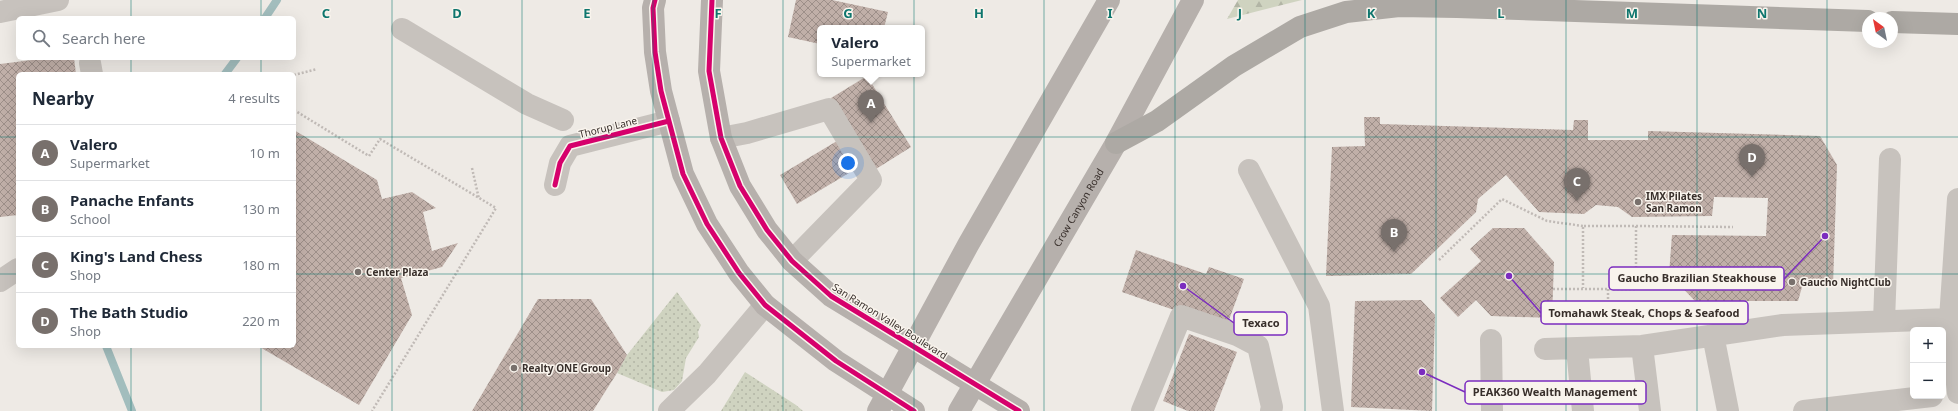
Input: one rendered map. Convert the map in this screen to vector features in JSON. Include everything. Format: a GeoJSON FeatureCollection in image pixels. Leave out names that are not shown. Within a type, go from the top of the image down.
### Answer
{"type":"FeatureCollection","features":[{"type":"Feature","properties":{"kind":"highway"},"geometry":{"type":"LineString","coordinates":[[1116,143],[1157,121],[1234,66],[1300,27],[1346,12],[1399,6],[1458,7],[1862,21]]}},
{"type":"Feature","properties":{"kind":"highway"},"geometry":{"type":"LineString","coordinates":[[1898,22],[1958,24]]}},
{"type":"Feature","properties":{"kind":"main road"},"geometry":{"type":"LineString","coordinates":[[654,0],[655,52],[661,91],[684,174],[707,224],[739,273],[765,305],[836,361],[883,402],[914,411]]}},
{"type":"Feature","properties":{"kind":"main road","name":"San Ramon Valley Boulevard"},"geometry":{"type":"LineString","coordinates":[[712,0],[708,71],[721,138],[740,186],[767,230],[792,261],[831,296],[915,346],[974,385],[1019,411]]}},
{"type":"Feature","properties":{"kind":"main road"},"geometry":{"type":"LineString","coordinates":[[883,402],[915,346],[972,239],[1109,0]]}},
{"type":"Feature","properties":{"kind":"main road","name":"Crow Canyon Road"},"geometry":{"type":"LineString","coordinates":[[959,411],[1116,143],[1193,0]]}},
{"type":"Feature","properties":{"kind":"street"},"geometry":{"type":"LineString","coordinates":[[0,12],[58,0]]}},
{"type":"Feature","properties":{"kind":"street"},"geometry":{"type":"LineString","coordinates":[[402,28],[526,104],[562,120]]}},
{"type":"Feature","properties":{"kind":"street"},"geometry":{"type":"LineString","coordinates":[[721,138],[747,133],[829,109],[871,180],[792,261]]}},
{"type":"Feature","properties":{"kind":"street","name":"Thorup Lane"},"geometry":{"type":"LineString","coordinates":[[555,185],[560,163],[570,146],[669,121]]}},
{"type":"Feature","properties":{"kind":"street"},"geometry":{"type":"LineString","coordinates":[[1884,321],[1890,159]]}},
{"type":"Feature","properties":{"kind":"street"},"geometry":{"type":"LineString","coordinates":[[1249,170],[1319,306],[1333,411]]}},
{"type":"Feature","properties":{"kind":"street"},"geometry":{"type":"LineString","coordinates":[[1953,394],[1950,319],[1958,199]]}},
{"type":"Feature","properties":{"kind":"street"},"geometry":{"type":"LineString","coordinates":[[0,281],[16,270]]}},
{"type":"Feature","properties":{"kind":"street"},"geometry":{"type":"LineString","coordinates":[[669,411],[707,374],[765,305]]}},
{"type":"Feature","properties":{"kind":"street"},"geometry":{"type":"LineString","coordinates":[[1142,411],[1181,316],[1237,335],[1258,346],[1272,407],[1271,411]]}},
{"type":"Feature","properties":{"kind":"street"},"geometry":{"type":"LineString","coordinates":[[1545,350],[1642,346],[1783,325],[1950,319]]}},
{"type":"Feature","properties":{"kind":"street"},"geometry":{"type":"LineString","coordinates":[[1712,335],[1728,411]]}},
{"type":"Feature","properties":{"kind":"street"},"geometry":{"type":"LineString","coordinates":[[1491,340],[1492,411]]}},
{"type":"Feature","properties":{"kind":"street"},"geometry":{"type":"LineString","coordinates":[[1642,346],[1650,411]]}},
{"type":"Feature","properties":{"kind":"street"},"geometry":{"type":"LineString","coordinates":[[1577,349],[1583,411]]}},
{"type":"Feature","properties":{"kind":"street"},"geometry":{"type":"LineString","coordinates":[[1804,411],[1910,399]]}},
{"type":"Feature","properties":{"kind":"path"},"geometry":{"type":"LineString","coordinates":[[296,74],[317,69]]}},
{"type":"Feature","properties":{"kind":"path"},"geometry":{"type":"LineString","coordinates":[[296,111],[369,156],[380,139],[496,208],[372,411]]}},
{"type":"Feature","properties":{"kind":"path"},"geometry":{"type":"LineString","coordinates":[[472,168],[479,199]]}},
{"type":"Feature","properties":{"kind":"path"},"geometry":{"type":"LineString","coordinates":[[1439,260],[1502,199],[1547,221],[1583,226],[1733,227]]}},
{"type":"Feature","properties":{"kind":"path"},"geometry":{"type":"LineString","coordinates":[[1583,226],[1583,288]]}},
{"type":"Feature","properties":{"kind":"path"},"geometry":{"type":"LineString","coordinates":[[1553,289],[1636,288],[1636,226]]}},
{"type":"Feature","properties":{"kind":"path"},"geometry":{"type":"LineString","coordinates":[[1608,289],[1608,311]]}},
{"type":"Feature","properties":{"kind":"green space"},"geometry":{"type":"Polygon","coordinates":[[[1238,0],[1302,0],[1227,19],[1238,0]]]}},
{"type":"Feature","properties":{"kind":"green space"},"geometry":{"type":"Polygon","coordinates":[[[677,292],[701,325],[698,332],[699,337],[686,358],[682,381],[674,390],[662,392],[617,373],[627,355],[677,292]]]}},
{"type":"Feature","properties":{"kind":"green space"},"geometry":{"type":"Polygon","coordinates":[[[745,372],[796,405],[803,411],[721,411],[745,372]]]}},
{"type":"Feature","properties":{"kind":"building"},"geometry":{"type":"Polygon","coordinates":[[[796,0],[832,0],[888,12],[885,25],[817,25],[817,43],[788,37],[796,0]]]}},
{"type":"Feature","properties":{"kind":"building"},"geometry":{"type":"Polygon","coordinates":[[[32,60],[74,60],[76,72],[16,72],[16,215],[0,217],[0,64],[32,60]]]}},
{"type":"Feature","properties":{"kind":"building"},"geometry":{"type":"Polygon","coordinates":[[[868,77],[911,147],[876,169],[831,98],[868,77]]]}},
{"type":"Feature","properties":{"kind":"building"},"geometry":{"type":"Polygon","coordinates":[[[1364,117],[1380,117],[1380,124],[1573,130],[1574,120],[1588,120],[1588,140],[1648,140],[1648,131],[1820,136],[1837,165],[1833,286],[1802,287],[1798,301],[1695,301],[1669,274],[1672,235],[1766,236],[1768,198],[1714,197],[1712,216],[1632,217],[1618,207],[1596,205],[1584,214],[1539,212],[1506,175],[1478,199],[1476,212],[1411,274],[1326,276],[1332,147],[1365,146],[1364,117]]]}},
{"type":"Feature","properties":{"kind":"building","name":"Center Plaza"},"geometry":{"type":"Polygon","coordinates":[[[296,131],[377,180],[382,199],[412,192],[436,208],[423,212],[432,251],[458,243],[442,267],[401,278],[412,315],[359,405],[261,348],[296,348],[296,131]]]}},
{"type":"Feature","properties":{"kind":"building"},"geometry":{"type":"Polygon","coordinates":[[[837,141],[854,170],[797,204],[780,175],[837,141]]]}},
{"type":"Feature","properties":{"kind":"building"},"geometry":{"type":"Polygon","coordinates":[[[1493,228],[1524,228],[1554,262],[1552,318],[1491,316],[1476,300],[1458,317],[1440,298],[1481,261],[1470,249],[1493,228]]]}},
{"type":"Feature","properties":{"kind":"building"},"geometry":{"type":"Polygon","coordinates":[[[1136,250],[1206,274],[1209,267],[1244,279],[1226,328],[1122,292],[1136,250]]]}},
{"type":"Feature","properties":{"kind":"building"},"geometry":{"type":"Polygon","coordinates":[[[538,299],[591,299],[627,355],[617,373],[593,411],[472,411],[538,299]]]}},
{"type":"Feature","properties":{"kind":"building"},"geometry":{"type":"Polygon","coordinates":[[[1421,300],[1435,315],[1432,411],[1351,407],[1355,301],[1421,300]]]}},
{"type":"Feature","properties":{"kind":"building"},"geometry":{"type":"Polygon","coordinates":[[[1189,334],[1237,352],[1214,411],[1188,411],[1163,401],[1189,334]]]}},
{"type":"Feature","properties":{"kind":"waterway"},"geometry":{"type":"LineString","coordinates":[[266,16],[277,0]]}},
{"type":"Feature","properties":{"kind":"waterway"},"geometry":{"type":"LineString","coordinates":[[226,72],[236,60]]}},
{"type":"Feature","properties":{"kind":"waterway"},"geometry":{"type":"LineString","coordinates":[[107,348],[132,411]]}},
{"type":"Feature","properties":{"kind":"cycle path"},"geometry":{"type":"LineString","coordinates":[[655,0],[653,8],[655,52],[661,91],[683,174],[707,224],[739,273],[765,305],[836,361],[914,411]]}},
{"type":"Feature","properties":{"kind":"cycle path"},"geometry":{"type":"LineString","coordinates":[[712,0],[709,71],[721,138],[740,186],[767,230],[792,261],[831,296],[1019,411]]}},
{"type":"Feature","properties":{"kind":"cycle path"},"geometry":{"type":"LineString","coordinates":[[555,185],[560,163],[570,146],[669,121]]}},
{"type":"Feature","properties":{"kind":"place","name":"Valero"},"geometry":{"type":"Point","coordinates":[871,123]}},
{"type":"Feature","properties":{"kind":"place","name":"The Bath Studio"},"geometry":{"type":"Point","coordinates":[1752,177]}},
{"type":"Feature","properties":{"kind":"place","name":"King's Land Chess"},"geometry":{"type":"Point","coordinates":[1577,201]}},
{"type":"Feature","properties":{"kind":"place","name":"IMX Pilates San Ramon"},"geometry":{"type":"Point","coordinates":[1638,202]}},
{"type":"Feature","properties":{"kind":"place","name":"Gaucho Brazilian Steakhouse"},"geometry":{"type":"Point","coordinates":[1825,236]}},
{"type":"Feature","properties":{"kind":"place","name":"Panache Enfants"},"geometry":{"type":"Point","coordinates":[1394,252]}},
{"type":"Feature","properties":{"kind":"place","name":"Center Plaza"},"geometry":{"type":"Point","coordinates":[358,272]}},
{"type":"Feature","properties":{"kind":"place","name":"Tomahawk Steak, Chops & Seafood"},"geometry":{"type":"Point","coordinates":[1509,276]}},
{"type":"Feature","properties":{"kind":"place","name":"Gaucho NightClub"},"geometry":{"type":"Point","coordinates":[1792,282]}},
{"type":"Feature","properties":{"kind":"place","name":"Texaco"},"geometry":{"type":"Point","coordinates":[1183,286]}},
{"type":"Feature","properties":{"kind":"place","name":"Realty ONE Group"},"geometry":{"type":"Point","coordinates":[514,368]}},
{"type":"Feature","properties":{"kind":"place","name":"PEAK360 Wealth Management"},"geometry":{"type":"Point","coordinates":[1422,372]}}]}
